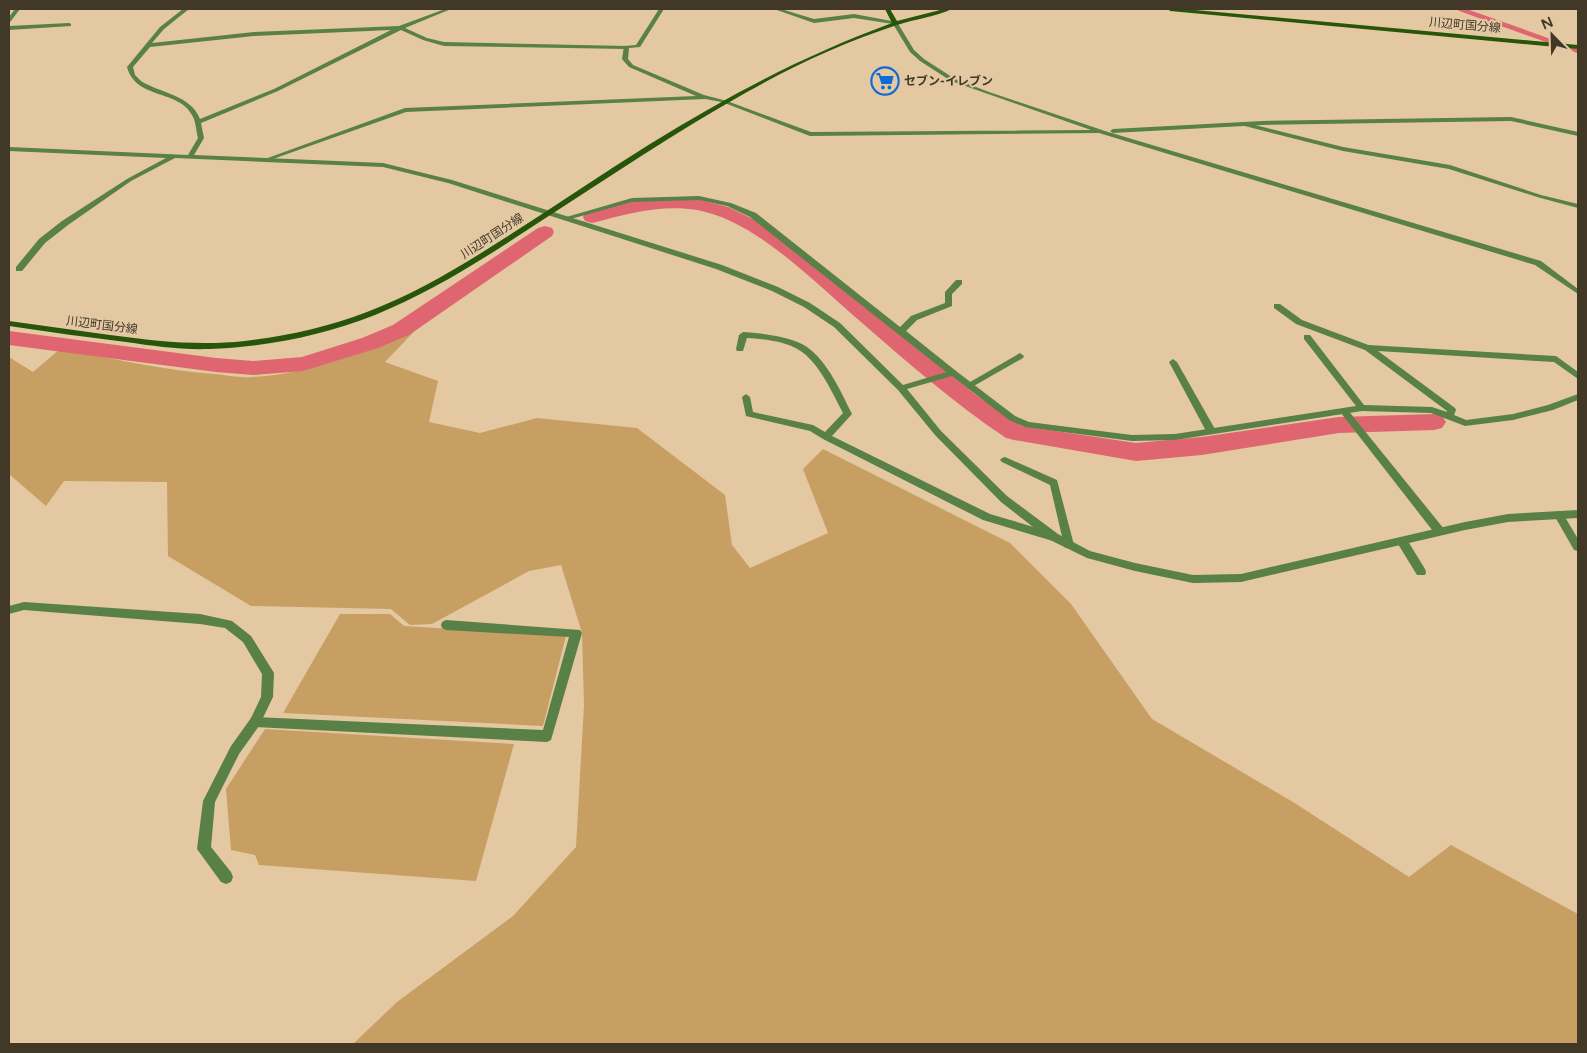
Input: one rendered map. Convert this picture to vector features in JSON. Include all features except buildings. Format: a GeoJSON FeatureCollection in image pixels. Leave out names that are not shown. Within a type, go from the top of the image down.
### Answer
{"type":"FeatureCollection","features":[{"type":"Feature","properties":{"kind":"street"},"geometry":{"type":"LineString","coordinates":[[9,20],[17,9]]}},
{"type":"Feature","properties":{"kind":"street"},"geometry":{"type":"LineString","coordinates":[[186,9],[162,28],[150,45],[130,67],[130,73],[139,83],[182,100],[194,112],[201,138],[191,156]]}},
{"type":"Feature","properties":{"kind":"street"},"geometry":{"type":"LineString","coordinates":[[198,122],[275,90],[401,28],[448,9]]}},
{"type":"Feature","properties":{"kind":"street"},"geometry":{"type":"LineString","coordinates":[[150,45],[254,34],[401,28],[424,39],[444,44],[626,47],[638,46],[661,9]]}},
{"type":"Feature","properties":{"kind":"street"},"geometry":{"type":"LineString","coordinates":[[777,9],[814,21],[854,16],[895,23]]}},
{"type":"Feature","properties":{"kind":"street"},"geometry":{"type":"LineString","coordinates":[[888,9],[912,51],[922,60],[953,80],[1103,132],[1538,263],[1578,292]]}},
{"type":"Feature","properties":{"kind":"street","name":"川辺町国分線"},"geometry":{"type":"LineString","coordinates":[[9,324],[192,347],[238,344],[301,334],[336,325],[418,294],[454,274],[646,149],[725,102],[786,70],[895,23],[949,9]]}},
{"type":"Feature","properties":{"kind":"street","name":"川辺町国分線"},"geometry":{"type":"LineString","coordinates":[[1170,9],[1578,47]]}},
{"type":"Feature","properties":{"kind":"street"},"geometry":{"type":"LineString","coordinates":[[9,28],[69,25]]}},
{"type":"Feature","properties":{"kind":"street"},"geometry":{"type":"LineString","coordinates":[[626,47],[625,59],[631,66],[706,97],[725,102],[810,134],[1103,132],[1243,124],[1511,118],[1578,134]]}},
{"type":"Feature","properties":{"kind":"street"},"geometry":{"type":"LineString","coordinates":[[268,159],[405,110],[706,97]]}},
{"type":"Feature","properties":{"kind":"street"},"geometry":{"type":"LineString","coordinates":[[1243,124],[1343,149],[1450,167],[1539,196],[1578,206]]}},
{"type":"Feature","properties":{"kind":"street"},"geometry":{"type":"LineString","coordinates":[[9,149],[383,165],[450,181],[720,267],[775,288],[807,304],[837,325],[901,388],[938,433],[1004,499],[1054,537],[1087,554],[1193,579],[1241,578],[1508,518],[1578,514]]}},
{"type":"Feature","properties":{"kind":"street"},"geometry":{"type":"LineString","coordinates":[[19,269],[42,241],[65,223],[129,180],[176,155]]}},
{"type":"Feature","properties":{"kind":"street"},"geometry":{"type":"LineString","coordinates":[[567,218],[632,200],[672,197],[698,198],[729,204],[753,214],[901,331],[951,374],[969,385],[1012,418],[1028,425],[1132,438],[1175,437],[1362,408],[1432,410],[1464,423],[1513,416],[1550,408],[1578,397]]}},
{"type":"Feature","properties":{"kind":"street"},"geometry":{"type":"LineString","coordinates":[[901,331],[914,318],[949,304],[948,294],[959,282]]}},
{"type":"Feature","properties":{"kind":"street"},"geometry":{"type":"LineString","coordinates":[[1276,306],[1299,322],[1368,348],[1452,410],[1449,416]]}},
{"type":"Feature","properties":{"kind":"street"},"geometry":{"type":"LineString","coordinates":[[740,349],[743,335],[759,336],[802,348],[834,388],[848,414],[826,437]]}},
{"type":"Feature","properties":{"kind":"street"},"geometry":{"type":"LineString","coordinates":[[1307,336],[1362,408]]}},
{"type":"Feature","properties":{"kind":"street"},"geometry":{"type":"LineString","coordinates":[[1368,348],[1556,359],[1578,376]]}},
{"type":"Feature","properties":{"kind":"street"},"geometry":{"type":"LineString","coordinates":[[969,385],[1020,356]]}},
{"type":"Feature","properties":{"kind":"street"},"geometry":{"type":"LineString","coordinates":[[1173,362],[1211,431]]}},
{"type":"Feature","properties":{"kind":"street"},"geometry":{"type":"LineString","coordinates":[[901,388],[951,374]]}},
{"type":"Feature","properties":{"kind":"street"},"geometry":{"type":"LineString","coordinates":[[746,397],[749,414],[813,428],[826,437],[987,517],[1054,537]]}},
{"type":"Feature","properties":{"kind":"street"},"geometry":{"type":"LineString","coordinates":[[1345,412],[1440,532]]}},
{"type":"Feature","properties":{"kind":"street"},"geometry":{"type":"LineString","coordinates":[[1005,460],[1054,483],[1069,545]]}},
{"type":"Feature","properties":{"kind":"street"},"geometry":{"type":"LineString","coordinates":[[1559,515],[1578,547]]}},
{"type":"Feature","properties":{"kind":"street"},"geometry":{"type":"LineString","coordinates":[[1402,541],[1422,572]]}},
{"type":"Feature","properties":{"kind":"street"},"geometry":{"type":"LineString","coordinates":[[9,610],[24,606],[200,619],[228,624],[247,639],[268,673],[267,697],[255,722],[235,750],[209,801],[204,849],[226,877]]}},
{"type":"Feature","properties":{"kind":"street"},"geometry":{"type":"LineString","coordinates":[[255,722],[547,736],[576,632],[446,625]]}},
{"type":"Feature","properties":{"kind":"shaded area"},"geometry":{"type":"Polygon","coordinates":[[[426,319],[385,362],[438,381],[429,422],[480,433],[537,418],[637,428],[725,495],[732,545],[750,568],[828,533],[803,469],[823,449],[1010,543],[1071,604],[1152,719],[1293,802],[1409,877],[1451,845],[1578,914],[1578,1044],[353,1044],[397,1002],[513,916],[576,847],[584,705],[582,633],[561,565],[529,571],[432,624],[410,625],[391,609],[251,606],[168,556],[167,482],[64,481],[46,506],[9,474],[9,357],[33,372],[60,349],[156,367],[195,372],[242,377],[275,375],[298,371],[342,358],[363,350],[426,319]]]}},
{"type":"Feature","properties":{"kind":"shaded area"},"geometry":{"type":"Polygon","coordinates":[[[340,614],[390,614],[404,626],[566,636],[543,726],[283,713],[340,614]]]}},
{"type":"Feature","properties":{"kind":"shaded area"},"geometry":{"type":"Polygon","coordinates":[[[265,729],[514,744],[476,881],[259,865],[255,855],[231,850],[226,789],[265,729]]]}},
{"type":"Feature","properties":{"kind":"waterway"},"geometry":{"type":"LineString","coordinates":[[1460,9],[1578,51]]}},
{"type":"Feature","properties":{"kind":"waterway"},"geometry":{"type":"LineString","coordinates":[[592,217],[632,207],[661,203],[688,203],[721,211],[740,219],[792,253],[968,401],[1014,432],[1029,436],[1136,452],[1202,446],[1339,425],[1434,422]]}},
{"type":"Feature","properties":{"kind":"waterway"},"geometry":{"type":"LineString","coordinates":[[9,338],[216,365],[253,368],[303,364],[370,343],[401,330],[545,232]]}},
{"type":"Feature","properties":{"kind":"place","name":"セブン-イレブン"},"geometry":{"type":"Point","coordinates":[885,81]}}]}
